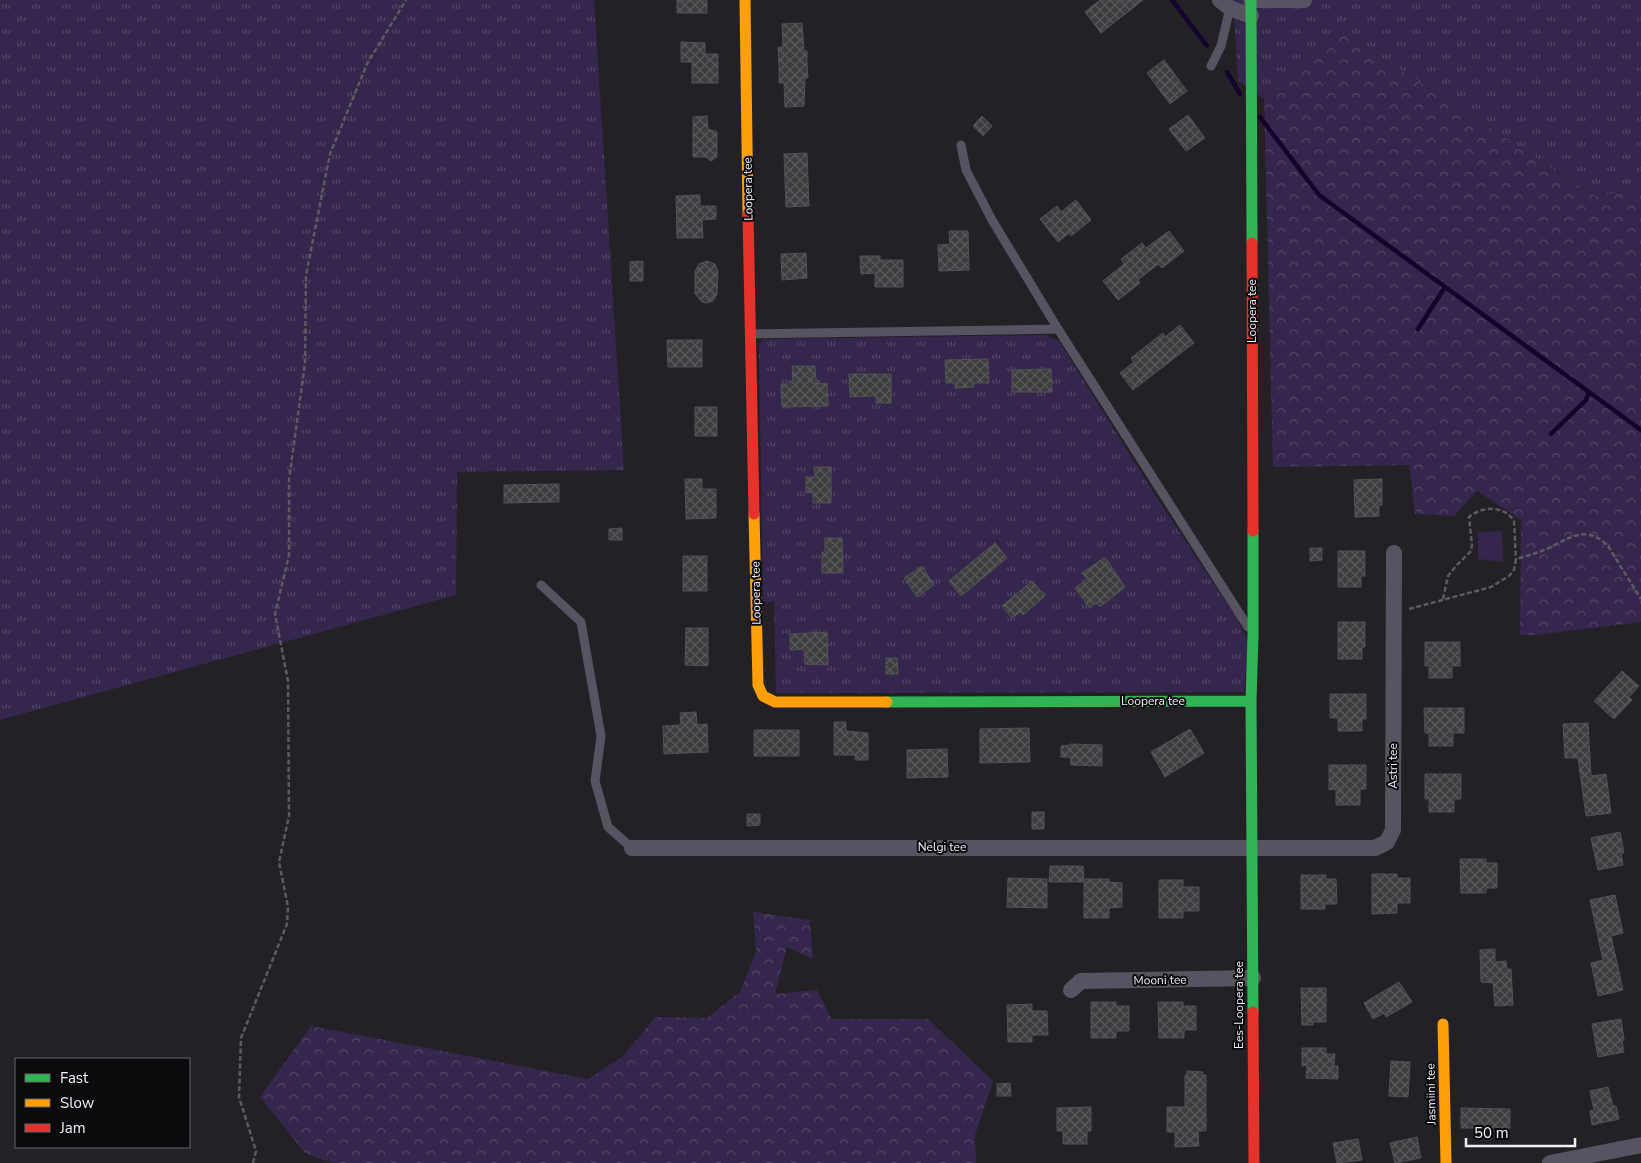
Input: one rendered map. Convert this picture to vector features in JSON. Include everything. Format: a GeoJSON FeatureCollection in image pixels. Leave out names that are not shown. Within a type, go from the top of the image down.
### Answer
{"type":"FeatureCollection","features":[{"type":"Feature","properties":{"kind":"street","name":"Loopera tee"},"geometry":{"type":"LineString","coordinates":[[745,0],[758,685],[763,696],[775,702],[1251,701]]}},
{"type":"Feature","properties":{"kind":"street"},"geometry":{"type":"LineString","coordinates":[[1225,4],[1251,5],[1304,0]]}},
{"type":"Feature","properties":{"kind":"street","name":"Loopera tee"},"geometry":{"type":"LineString","coordinates":[[1251,5],[1252,847]]}},
{"type":"Feature","properties":{"kind":"street","name":"Astri tee"},"geometry":{"type":"LineString","coordinates":[[1252,847],[1375,848],[1387,842],[1393,830],[1394,553]]}},
{"type":"Feature","properties":{"kind":"street","name":"Nelgi tee"},"geometry":{"type":"LineString","coordinates":[[632,848],[1252,847]]}},
{"type":"Feature","properties":{"kind":"street","name":"Ees-Loopera tee"},"geometry":{"type":"LineString","coordinates":[[1252,847],[1254,1163]]}},
{"type":"Feature","properties":{"kind":"street","name":"Mooni tee"},"geometry":{"type":"LineString","coordinates":[[1071,990],[1082,981],[1253,978]]}},
{"type":"Feature","properties":{"kind":"street","name":"Jasmiini tee"},"geometry":{"type":"LineString","coordinates":[[1442,1024],[1446,1163]]}},
{"type":"Feature","properties":{"kind":"street"},"geometry":{"type":"LineString","coordinates":[[1550,1163],[1641,1145]]}},
{"type":"Feature","properties":{"kind":"lane"},"geometry":{"type":"LineString","coordinates":[[1211,66],[1221,46],[1225,4]]}},
{"type":"Feature","properties":{"kind":"lane"},"geometry":{"type":"LineString","coordinates":[[961,145],[966,170],[992,220],[1058,329],[1253,636]]}},
{"type":"Feature","properties":{"kind":"lane"},"geometry":{"type":"LineString","coordinates":[[750,334],[1058,329]]}},
{"type":"Feature","properties":{"kind":"lane"},"geometry":{"type":"LineString","coordinates":[[540,585],[581,622],[601,736],[595,781],[608,827],[632,848]]}},
{"type":"Feature","properties":{"kind":"path"},"geometry":{"type":"LineString","coordinates":[[253,1163],[256,1151],[239,1098],[241,1038],[287,924],[288,906],[279,862],[289,816],[288,682],[275,614],[289,555],[289,480],[305,363],[306,275],[330,154],[367,64],[406,0]]}},
{"type":"Feature","properties":{"kind":"path"},"geometry":{"type":"LineString","coordinates":[[1394,614],[1491,586],[1503,580],[1514,570],[1516,559],[1514,521],[1511,516],[1495,508],[1480,511],[1469,517],[1471,551],[1448,576],[1443,599]]}},
{"type":"Feature","properties":{"kind":"path"},"geometry":{"type":"LineString","coordinates":[[1516,559],[1542,551],[1571,536],[1590,534],[1602,540],[1608,546],[1641,599]]}},
{"type":"Feature","properties":{"kind":"green space"},"geometry":{"type":"Polygon","coordinates":[[[0,0],[594,0],[624,470],[457,472],[456,595],[0,720],[0,0]]]}},
{"type":"Feature","properties":{"kind":"green space"},"geometry":{"type":"Polygon","coordinates":[[[1233,0],[1641,0],[1641,190],[1595,196],[1342,32],[1311,51],[1264,99],[1238,80],[1233,0]]]}},
{"type":"Feature","properties":{"kind":"green space"},"geometry":{"type":"Polygon","coordinates":[[[1342,32],[1595,196],[1641,190],[1641,622],[1537,635],[1520,635],[1521,520],[1477,491],[1454,516],[1415,514],[1409,465],[1273,467],[1264,99],[1311,51],[1342,32]]]}},
{"type":"Feature","properties":{"kind":"green space"},"geometry":{"type":"Polygon","coordinates":[[[1045,335],[1059,341],[1155,495],[1237,619],[1248,641],[1244,692],[776,693],[774,602],[763,602],[759,344],[764,339],[1045,335]]]}},
{"type":"Feature","properties":{"kind":"green space"},"geometry":{"type":"Polygon","coordinates":[[[1502,531],[1503,562],[1478,559],[1478,532],[1502,531]]]}},
{"type":"Feature","properties":{"kind":"green space"},"geometry":{"type":"Polygon","coordinates":[[[753,912],[810,920],[813,959],[787,947],[775,994],[817,990],[832,1019],[928,1019],[993,1081],[975,1135],[976,1163],[332,1163],[305,1153],[260,1097],[311,1026],[588,1079],[622,1057],[656,1017],[707,1018],[740,992],[756,951],[753,912]]]}},
{"type":"Feature","properties":{"kind":"building"},"geometry":{"type":"Polygon","coordinates":[[[677,0],[707,0],[707,13],[677,13],[677,0]]]}},
{"type":"Feature","properties":{"kind":"building"},"geometry":{"type":"Polygon","coordinates":[[[1100,0],[1143,0],[1101,33],[1085,12],[1100,0]]]}},
{"type":"Feature","properties":{"kind":"building"},"geometry":{"type":"Polygon","coordinates":[[[802,23],[804,51],[807,51],[808,78],[805,78],[804,106],[785,107],[784,83],[779,83],[778,47],[783,47],[782,24],[802,23]]]}},
{"type":"Feature","properties":{"kind":"building"},"geometry":{"type":"Polygon","coordinates":[[[681,42],[705,43],[705,54],[718,54],[718,83],[692,83],[692,62],[681,62],[681,42]]]}},
{"type":"Feature","properties":{"kind":"building"},"geometry":{"type":"Polygon","coordinates":[[[1164,60],[1187,91],[1170,104],[1147,73],[1164,60]]]}},
{"type":"Feature","properties":{"kind":"building"},"geometry":{"type":"Polygon","coordinates":[[[1188,115],[1205,138],[1186,151],[1169,129],[1188,115]]]}},
{"type":"Feature","properties":{"kind":"building"},"geometry":{"type":"Polygon","coordinates":[[[707,116],[708,129],[717,132],[717,157],[711,161],[706,157],[693,157],[693,117],[707,116]]]}},
{"type":"Feature","properties":{"kind":"building"},"geometry":{"type":"Polygon","coordinates":[[[982,116],[992,126],[983,136],[973,126],[982,116]]]}},
{"type":"Feature","properties":{"kind":"building"},"geometry":{"type":"Polygon","coordinates":[[[807,153],[809,206],[786,207],[784,154],[807,153]]]}},
{"type":"Feature","properties":{"kind":"building"},"geometry":{"type":"Polygon","coordinates":[[[700,195],[700,206],[716,206],[716,219],[702,220],[703,238],[677,238],[676,196],[700,195]]]}},
{"type":"Feature","properties":{"kind":"building"},"geometry":{"type":"Polygon","coordinates":[[[1076,200],[1091,220],[1071,236],[1069,233],[1058,242],[1040,219],[1057,206],[1061,212],[1076,200]]]}},
{"type":"Feature","properties":{"kind":"building"},"geometry":{"type":"Polygon","coordinates":[[[949,231],[968,231],[969,270],[939,271],[938,245],[950,244],[949,231]]]}},
{"type":"Feature","properties":{"kind":"building"},"geometry":{"type":"Polygon","coordinates":[[[1169,231],[1184,251],[1162,268],[1158,264],[1138,280],[1140,283],[1118,300],[1103,281],[1124,264],[1121,259],[1142,243],[1146,248],[1169,231]]]}},
{"type":"Feature","properties":{"kind":"building"},"geometry":{"type":"Polygon","coordinates":[[[806,253],[807,278],[782,280],[781,254],[806,253]]]}},
{"type":"Feature","properties":{"kind":"building"},"geometry":{"type":"Polygon","coordinates":[[[860,256],[880,256],[880,260],[903,260],[903,287],[875,287],[875,273],[861,274],[860,256]]]}},
{"type":"Feature","properties":{"kind":"building"},"geometry":{"type":"Polygon","coordinates":[[[643,261],[643,281],[630,281],[630,262],[643,261]]]}},
{"type":"Feature","properties":{"kind":"building"},"geometry":{"type":"Polygon","coordinates":[[[707,261],[715,264],[718,271],[717,294],[713,301],[706,303],[702,302],[695,294],[695,271],[699,264],[707,261]]]}},
{"type":"Feature","properties":{"kind":"building"},"geometry":{"type":"Polygon","coordinates":[[[1180,325],[1194,343],[1133,390],[1120,373],[1134,362],[1131,358],[1163,333],[1165,337],[1180,325]]]}},
{"type":"Feature","properties":{"kind":"building"},"geometry":{"type":"Polygon","coordinates":[[[667,340],[702,340],[702,367],[668,367],[667,340]]]}},
{"type":"Feature","properties":{"kind":"building"},"geometry":{"type":"Polygon","coordinates":[[[988,359],[989,383],[974,383],[974,387],[955,388],[955,383],[946,383],[945,360],[988,359]]]}},
{"type":"Feature","properties":{"kind":"building"},"geometry":{"type":"Polygon","coordinates":[[[792,366],[815,366],[818,384],[827,383],[828,406],[782,407],[781,384],[789,384],[789,381],[793,381],[792,366]]]}},
{"type":"Feature","properties":{"kind":"building"},"geometry":{"type":"Polygon","coordinates":[[[1051,369],[1052,392],[1012,392],[1012,370],[1051,369]]]}},
{"type":"Feature","properties":{"kind":"building"},"geometry":{"type":"Polygon","coordinates":[[[849,374],[891,374],[891,403],[876,403],[876,396],[850,397],[849,374]]]}},
{"type":"Feature","properties":{"kind":"building"},"geometry":{"type":"Polygon","coordinates":[[[695,407],[717,407],[717,436],[695,436],[695,407]]]}},
{"type":"Feature","properties":{"kind":"building"},"geometry":{"type":"Polygon","coordinates":[[[814,467],[831,467],[831,503],[813,503],[813,493],[806,492],[806,477],[815,477],[814,467]]]}},
{"type":"Feature","properties":{"kind":"building"},"geometry":{"type":"Polygon","coordinates":[[[685,479],[702,479],[702,489],[716,489],[716,518],[686,519],[685,479]]]}},
{"type":"Feature","properties":{"kind":"building"},"geometry":{"type":"Polygon","coordinates":[[[1382,479],[1382,505],[1379,505],[1379,516],[1355,517],[1354,480],[1382,479]]]}},
{"type":"Feature","properties":{"kind":"building"},"geometry":{"type":"Polygon","coordinates":[[[559,484],[559,502],[504,503],[504,485],[559,484]]]}},
{"type":"Feature","properties":{"kind":"building"},"geometry":{"type":"Polygon","coordinates":[[[622,528],[622,540],[609,540],[609,529],[622,528]]]}},
{"type":"Feature","properties":{"kind":"building"},"geometry":{"type":"Polygon","coordinates":[[[825,538],[842,538],[843,573],[822,573],[822,552],[825,552],[825,538]]]}},
{"type":"Feature","properties":{"kind":"building"},"geometry":{"type":"Polygon","coordinates":[[[995,543],[1007,558],[961,596],[949,581],[995,543]]]}},
{"type":"Feature","properties":{"kind":"building"},"geometry":{"type":"Polygon","coordinates":[[[1310,548],[1322,548],[1322,560],[1310,561],[1310,548]]]}},
{"type":"Feature","properties":{"kind":"building"},"geometry":{"type":"Polygon","coordinates":[[[1338,551],[1365,551],[1365,576],[1361,576],[1361,587],[1338,587],[1338,551]]]}},
{"type":"Feature","properties":{"kind":"building"},"geometry":{"type":"Polygon","coordinates":[[[683,556],[707,556],[707,591],[683,591],[683,556]]]}},
{"type":"Feature","properties":{"kind":"building"},"geometry":{"type":"Polygon","coordinates":[[[1105,557],[1125,587],[1100,607],[1096,603],[1090,608],[1075,588],[1087,579],[1082,573],[1105,557]]]}},
{"type":"Feature","properties":{"kind":"building"},"geometry":{"type":"Polygon","coordinates":[[[922,566],[934,585],[917,597],[904,578],[922,566]]]}},
{"type":"Feature","properties":{"kind":"building"},"geometry":{"type":"Polygon","coordinates":[[[1032,581],[1045,596],[1023,615],[1020,612],[1012,618],[1002,606],[1032,581]]]}},
{"type":"Feature","properties":{"kind":"building"},"geometry":{"type":"Polygon","coordinates":[[[1338,622],[1365,622],[1365,647],[1362,647],[1362,659],[1338,659],[1338,622]]]}},
{"type":"Feature","properties":{"kind":"building"},"geometry":{"type":"Polygon","coordinates":[[[686,628],[708,628],[708,666],[685,665],[686,628]]]}},
{"type":"Feature","properties":{"kind":"building"},"geometry":{"type":"Polygon","coordinates":[[[827,632],[828,665],[805,664],[804,649],[790,650],[790,634],[827,632]]]}},
{"type":"Feature","properties":{"kind":"building"},"geometry":{"type":"Polygon","coordinates":[[[1425,642],[1460,642],[1460,666],[1452,666],[1452,678],[1429,678],[1429,666],[1425,666],[1425,642]]]}},
{"type":"Feature","properties":{"kind":"building"},"geometry":{"type":"Polygon","coordinates":[[[886,658],[897,658],[898,674],[886,674],[886,658]]]}},
{"type":"Feature","properties":{"kind":"building"},"geometry":{"type":"Polygon","coordinates":[[[1622,671],[1639,686],[1629,697],[1632,700],[1614,719],[1594,701],[1622,671]]]}},
{"type":"Feature","properties":{"kind":"building"},"geometry":{"type":"Polygon","coordinates":[[[1330,694],[1366,694],[1366,719],[1362,719],[1362,731],[1338,731],[1338,718],[1330,718],[1330,694]]]}},
{"type":"Feature","properties":{"kind":"building"},"geometry":{"type":"Polygon","coordinates":[[[1424,708],[1464,708],[1464,733],[1453,733],[1453,746],[1429,746],[1429,733],[1425,733],[1424,708]]]}},
{"type":"Feature","properties":{"kind":"building"},"geometry":{"type":"Polygon","coordinates":[[[696,712],[697,725],[707,724],[708,752],[664,754],[663,726],[681,725],[680,713],[696,712]]]}},
{"type":"Feature","properties":{"kind":"building"},"geometry":{"type":"Polygon","coordinates":[[[834,722],[846,722],[846,731],[868,733],[868,760],[855,760],[855,755],[834,755],[834,722]]]}},
{"type":"Feature","properties":{"kind":"building"},"geometry":{"type":"Polygon","coordinates":[[[1588,723],[1591,776],[1606,774],[1611,813],[1586,816],[1578,758],[1565,758],[1563,724],[1588,723]]]}},
{"type":"Feature","properties":{"kind":"building"},"geometry":{"type":"Polygon","coordinates":[[[1029,728],[1030,762],[980,763],[980,729],[1029,728]]]}},
{"type":"Feature","properties":{"kind":"building"},"geometry":{"type":"Polygon","coordinates":[[[1190,729],[1204,753],[1165,777],[1151,752],[1190,729]]]}},
{"type":"Feature","properties":{"kind":"building"},"geometry":{"type":"Polygon","coordinates":[[[754,730],[799,730],[799,756],[754,756],[754,730]]]}},
{"type":"Feature","properties":{"kind":"building"},"geometry":{"type":"Polygon","coordinates":[[[1070,744],[1102,745],[1102,766],[1071,765],[1070,757],[1061,757],[1061,746],[1070,744]]]}},
{"type":"Feature","properties":{"kind":"building"},"geometry":{"type":"Polygon","coordinates":[[[947,749],[948,777],[907,778],[907,750],[947,749]]]}},
{"type":"Feature","properties":{"kind":"building"},"geometry":{"type":"Polygon","coordinates":[[[1329,765],[1366,765],[1366,789],[1360,789],[1360,805],[1336,805],[1336,789],[1329,790],[1329,765]]]}},
{"type":"Feature","properties":{"kind":"building"},"geometry":{"type":"Polygon","coordinates":[[[1425,774],[1461,774],[1461,799],[1454,799],[1454,812],[1429,812],[1429,799],[1425,799],[1425,774]]]}},
{"type":"Feature","properties":{"kind":"building"},"geometry":{"type":"Polygon","coordinates":[[[1032,812],[1044,812],[1044,829],[1032,829],[1032,812]]]}},
{"type":"Feature","properties":{"kind":"building"},"geometry":{"type":"Polygon","coordinates":[[[747,814],[760,814],[760,825],[747,826],[747,814]]]}},
{"type":"Feature","properties":{"kind":"building"},"geometry":{"type":"Polygon","coordinates":[[[1620,832],[1624,853],[1621,853],[1623,865],[1598,870],[1591,838],[1620,832]]]}},
{"type":"Feature","properties":{"kind":"building"},"geometry":{"type":"Polygon","coordinates":[[[1460,859],[1486,859],[1486,863],[1497,863],[1497,888],[1486,888],[1486,893],[1461,893],[1460,859]]]}},
{"type":"Feature","properties":{"kind":"building"},"geometry":{"type":"Polygon","coordinates":[[[1050,866],[1083,866],[1084,882],[1049,882],[1050,866]]]}},
{"type":"Feature","properties":{"kind":"building"},"geometry":{"type":"Polygon","coordinates":[[[1372,874],[1397,874],[1397,878],[1410,878],[1410,903],[1397,903],[1397,913],[1372,914],[1372,874]]]}},
{"type":"Feature","properties":{"kind":"building"},"geometry":{"type":"Polygon","coordinates":[[[1301,875],[1326,875],[1326,879],[1336,879],[1337,904],[1325,904],[1325,909],[1301,909],[1301,875]]]}},
{"type":"Feature","properties":{"kind":"building"},"geometry":{"type":"Polygon","coordinates":[[[1008,878],[1047,879],[1047,908],[1007,907],[1008,878]]]}},
{"type":"Feature","properties":{"kind":"building"},"geometry":{"type":"Polygon","coordinates":[[[1084,879],[1109,879],[1109,882],[1122,883],[1122,907],[1109,908],[1109,918],[1084,918],[1084,879]]]}},
{"type":"Feature","properties":{"kind":"building"},"geometry":{"type":"Polygon","coordinates":[[[1159,880],[1183,880],[1183,887],[1199,887],[1199,911],[1183,911],[1183,918],[1159,918],[1159,880]]]}},
{"type":"Feature","properties":{"kind":"building"},"geometry":{"type":"Polygon","coordinates":[[[1615,895],[1623,933],[1611,936],[1623,990],[1598,996],[1591,963],[1603,960],[1590,900],[1615,895]]]}},
{"type":"Feature","properties":{"kind":"building"},"geometry":{"type":"Polygon","coordinates":[[[1495,949],[1495,962],[1506,961],[1507,969],[1511,969],[1513,1005],[1495,1006],[1493,983],[1481,982],[1480,950],[1495,949]]]}},
{"type":"Feature","properties":{"kind":"building"},"geometry":{"type":"Polygon","coordinates":[[[1399,982],[1412,1002],[1386,1017],[1384,1013],[1373,1019],[1364,1003],[1399,982]]]}},
{"type":"Feature","properties":{"kind":"building"},"geometry":{"type":"Polygon","coordinates":[[[1301,988],[1326,988],[1326,1022],[1313,1022],[1313,1025],[1302,1025],[1301,988]]]}},
{"type":"Feature","properties":{"kind":"building"},"geometry":{"type":"Polygon","coordinates":[[[1091,1002],[1116,1002],[1116,1006],[1129,1006],[1129,1031],[1116,1031],[1116,1038],[1091,1038],[1091,1002]]]}},
{"type":"Feature","properties":{"kind":"building"},"geometry":{"type":"Polygon","coordinates":[[[1158,1002],[1183,1002],[1183,1006],[1196,1006],[1196,1030],[1184,1030],[1184,1038],[1159,1038],[1158,1002]]]}},
{"type":"Feature","properties":{"kind":"building"},"geometry":{"type":"Polygon","coordinates":[[[1032,1004],[1032,1011],[1047,1011],[1048,1035],[1032,1035],[1032,1042],[1008,1042],[1007,1005],[1032,1004]]]}},
{"type":"Feature","properties":{"kind":"building"},"geometry":{"type":"Polygon","coordinates":[[[1621,1019],[1624,1052],[1598,1057],[1592,1024],[1621,1019]]]}},
{"type":"Feature","properties":{"kind":"building"},"geometry":{"type":"Polygon","coordinates":[[[1302,1048],[1326,1048],[1326,1054],[1335,1054],[1334,1066],[1338,1066],[1338,1079],[1306,1078],[1307,1065],[1302,1066],[1302,1048]]]}},
{"type":"Feature","properties":{"kind":"building"},"geometry":{"type":"Polygon","coordinates":[[[1391,1061],[1410,1062],[1408,1097],[1389,1096],[1391,1061]]]}},
{"type":"Feature","properties":{"kind":"building"},"geometry":{"type":"Polygon","coordinates":[[[1187,1071],[1203,1072],[1202,1075],[1206,1075],[1206,1131],[1198,1131],[1199,1146],[1175,1147],[1175,1132],[1167,1132],[1167,1107],[1185,1107],[1185,1075],[1187,1075],[1187,1071]]]}},
{"type":"Feature","properties":{"kind":"building"},"geometry":{"type":"Polygon","coordinates":[[[1010,1083],[1011,1096],[997,1096],[997,1084],[1010,1083]]]}},
{"type":"Feature","properties":{"kind":"building"},"geometry":{"type":"Polygon","coordinates":[[[1608,1087],[1619,1119],[1592,1125],[1590,1111],[1594,1110],[1590,1091],[1608,1087]]]}},
{"type":"Feature","properties":{"kind":"building"},"geometry":{"type":"Polygon","coordinates":[[[1091,1107],[1091,1131],[1087,1131],[1087,1144],[1063,1144],[1063,1131],[1057,1131],[1057,1108],[1091,1107]]]}},
{"type":"Feature","properties":{"kind":"building"},"geometry":{"type":"Polygon","coordinates":[[[1461,1108],[1510,1109],[1510,1128],[1461,1128],[1461,1108]]]}},
{"type":"Feature","properties":{"kind":"building"},"geometry":{"type":"Polygon","coordinates":[[[1417,1137],[1421,1158],[1395,1163],[1390,1143],[1417,1137]]]}},
{"type":"Feature","properties":{"kind":"building"},"geometry":{"type":"Polygon","coordinates":[[[1358,1139],[1362,1160],[1337,1163],[1333,1143],[1358,1139]]]}},
{"type":"Feature","properties":{"kind":"waterway"},"geometry":{"type":"LineString","coordinates":[[1172,0],[1207,46]]}},
{"type":"Feature","properties":{"kind":"waterway"},"geometry":{"type":"LineString","coordinates":[[1227,72],[1240,94]]}},
{"type":"Feature","properties":{"kind":"waterway"},"geometry":{"type":"LineString","coordinates":[[1260,117],[1319,195],[1641,430]]}},
{"type":"Feature","properties":{"kind":"waterway"},"geometry":{"type":"LineString","coordinates":[[1418,329],[1445,287]]}},
{"type":"Feature","properties":{"kind":"waterway"},"geometry":{"type":"LineString","coordinates":[[1551,434],[1586,400],[1589,392]]}},
{"type":"Feature","properties":{"kind":"traffic: fast"},"geometry":{"type":"LineString","coordinates":[[1251,0],[1252,243]]}},
{"type":"Feature","properties":{"kind":"traffic: fast"},"geometry":{"type":"LineString","coordinates":[[1253,531],[1251,701],[1253,1012]]}},
{"type":"Feature","properties":{"kind":"traffic: fast"},"geometry":{"type":"LineString","coordinates":[[887,702],[1251,701]]}},
{"type":"Feature","properties":{"kind":"traffic: slow"},"geometry":{"type":"LineString","coordinates":[[745,0],[748,214]]}},
{"type":"Feature","properties":{"kind":"traffic: slow"},"geometry":{"type":"LineString","coordinates":[[754,514],[758,685],[763,696],[775,702],[887,702]]}},
{"type":"Feature","properties":{"kind":"traffic: slow"},"geometry":{"type":"LineString","coordinates":[[1443,1024],[1446,1163]]}},
{"type":"Feature","properties":{"kind":"traffic: jam"},"geometry":{"type":"LineString","coordinates":[[748,214],[754,514]]}},
{"type":"Feature","properties":{"kind":"traffic: jam"},"geometry":{"type":"LineString","coordinates":[[1252,243],[1253,531]]}},
{"type":"Feature","properties":{"kind":"traffic: jam"},"geometry":{"type":"LineString","coordinates":[[1253,1012],[1254,1163]]}}]}
